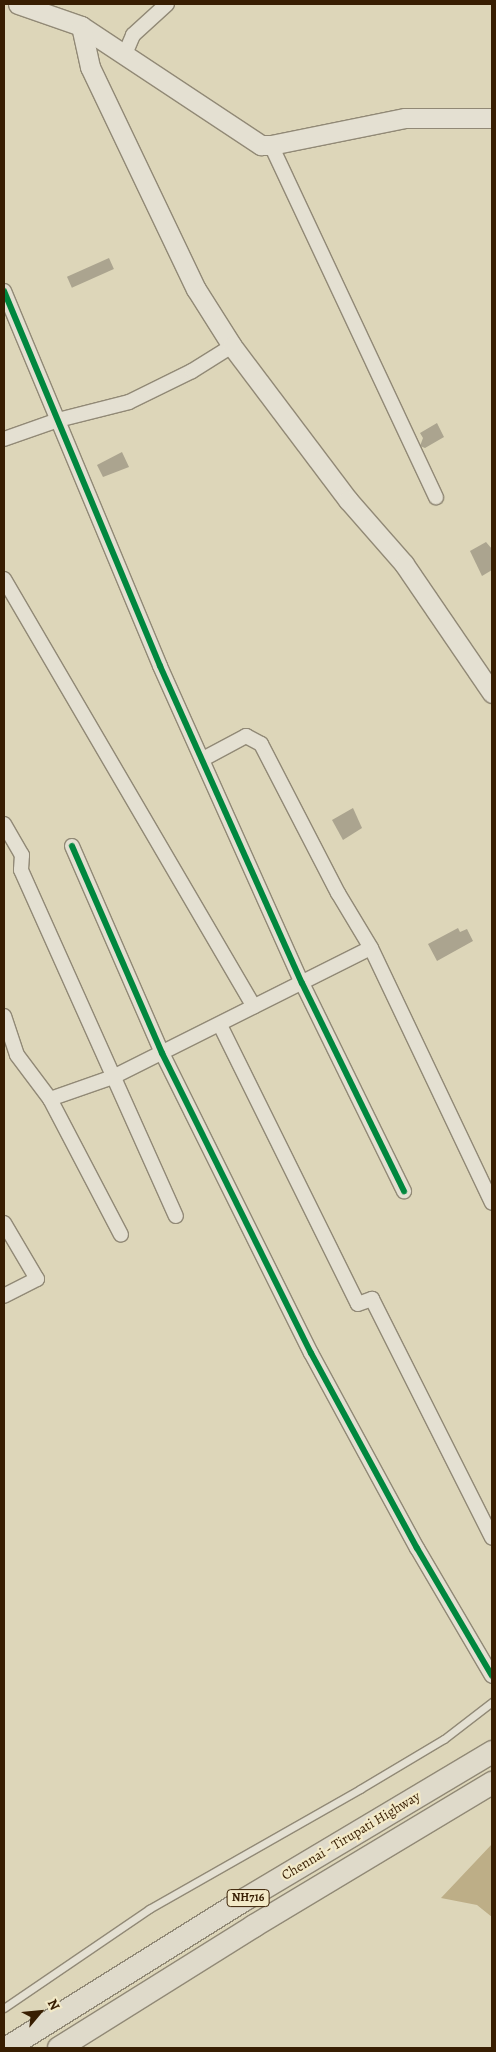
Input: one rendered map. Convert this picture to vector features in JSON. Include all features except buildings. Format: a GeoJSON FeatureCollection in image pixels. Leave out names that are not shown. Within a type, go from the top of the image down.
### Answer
{"type":"FeatureCollection","features":[{"type":"Feature","properties":{"kind":"highway","name":"Chennai - Tirupati Highway"},"geometry":{"type":"LineString","coordinates":[[7,2048],[244,1900],[492,1752]]}},
{"type":"Feature","properties":{"kind":"highway","name":"Chennai - Tirupati Highway"},"geometry":{"type":"LineString","coordinates":[[59,2048],[492,1783]]}},
{"type":"Feature","properties":{"kind":"main road"},"geometry":{"type":"LineString","coordinates":[[18,4],[81,26],[261,145],[271,146],[405,118],[492,118]]}},
{"type":"Feature","properties":{"kind":"main road"},"geometry":{"type":"LineString","coordinates":[[81,26],[90,67],[196,289],[232,346],[348,500],[404,564],[492,693]]}},
{"type":"Feature","properties":{"kind":"street"},"geometry":{"type":"LineString","coordinates":[[125,54],[133,35],[167,4]]}},
{"type":"Feature","properties":{"kind":"street"},"geometry":{"type":"LineString","coordinates":[[271,146],[436,497]]}},
{"type":"Feature","properties":{"kind":"street"},"geometry":{"type":"LineString","coordinates":[[4,291],[203,759],[302,982],[404,1191]]}},
{"type":"Feature","properties":{"kind":"street"},"geometry":{"type":"LineString","coordinates":[[4,439],[58,420],[129,402],[192,371],[232,346]]}},
{"type":"Feature","properties":{"kind":"street"},"geometry":{"type":"LineString","coordinates":[[4,579],[254,1006]]}},
{"type":"Feature","properties":{"kind":"street"},"geometry":{"type":"LineString","coordinates":[[203,759],[246,736],[261,744],[338,893],[371,948],[492,1203]]}},
{"type":"Feature","properties":{"kind":"street"},"geometry":{"type":"LineString","coordinates":[[4,824],[22,855],[21,870],[176,1216]]}},
{"type":"Feature","properties":{"kind":"street"},"geometry":{"type":"LineString","coordinates":[[72,846],[162,1053],[311,1353],[417,1548],[492,1676]]}},
{"type":"Feature","properties":{"kind":"street"},"geometry":{"type":"LineString","coordinates":[[50,1099],[113,1077],[371,948]]}},
{"type":"Feature","properties":{"kind":"street"},"geometry":{"type":"LineString","coordinates":[[4,1016],[17,1055],[50,1099],[121,1235]]}},
{"type":"Feature","properties":{"kind":"street"},"geometry":{"type":"LineString","coordinates":[[220,1025],[358,1304],[372,1299],[492,1538]]}},
{"type":"Feature","properties":{"kind":"street"},"geometry":{"type":"LineString","coordinates":[[4,1223],[37,1279],[4,1296]]}},
{"type":"Feature","properties":{"kind":"lane"},"geometry":{"type":"LineString","coordinates":[[4,2008],[149,1909],[444,1739],[492,1702]]}},
{"type":"Feature","properties":{"kind":"shaded area"},"geometry":{"type":"Polygon","coordinates":[[[492,1844],[492,1917],[477,1905],[441,1898],[492,1844]]]}},
{"type":"Feature","properties":{"kind":"cycle path"},"geometry":{"type":"LineString","coordinates":[[4,291],[160,666],[302,983],[404,1191]]}},
{"type":"Feature","properties":{"kind":"cycle path"},"geometry":{"type":"LineString","coordinates":[[72,846],[162,1053],[311,1353],[417,1548],[492,1676]]}}]}
